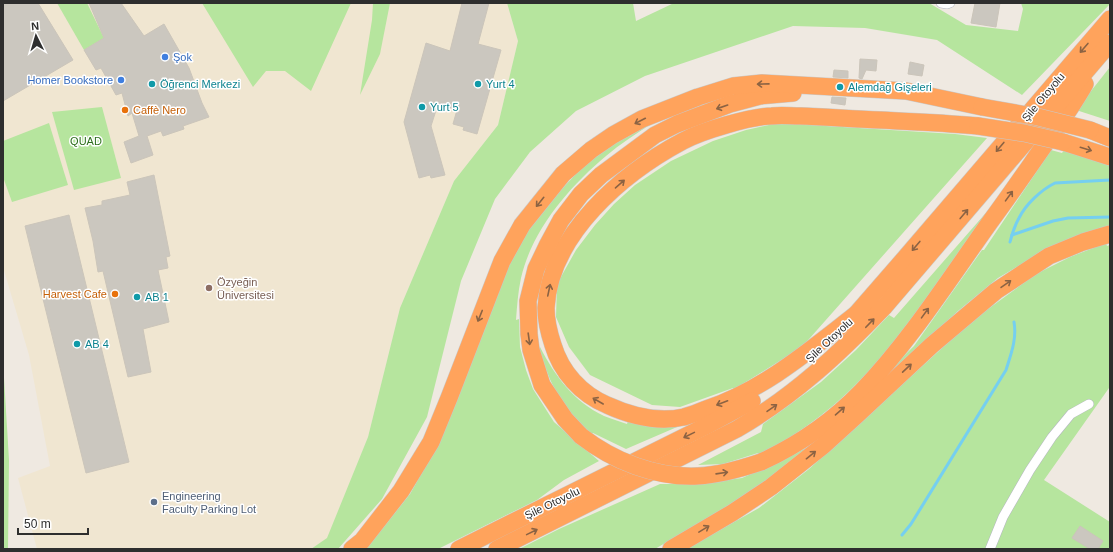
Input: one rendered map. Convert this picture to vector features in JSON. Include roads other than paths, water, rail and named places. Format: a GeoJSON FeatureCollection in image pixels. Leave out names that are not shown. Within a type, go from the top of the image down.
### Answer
{"type":"FeatureCollection","features":[{"type":"Feature","properties":{"kind":"highway","name":"Şile Otoyolu"},"geometry":{"type":"LineString","coordinates":[[459,549],[706,426],[763,395],[814,356],[859,312],[1110,19]]}},
{"type":"Feature","properties":{"kind":"highway","name":"Şile Otoyolu"},"geometry":{"type":"LineString","coordinates":[[497,549],[737,429],[761,415],[796,390],[826,365],[885,306],[1106,47]]}},
{"type":"Feature","properties":{"kind":"highway"},"geometry":{"type":"LineString","coordinates":[[982,107],[796,93],[760,96],[730,104],[677,124],[655,135],[601,175],[581,194],[561,220],[536,270],[528,300],[528,334],[531,350],[542,385],[565,419],[581,436],[594,446],[611,455],[658,472],[698,476],[732,471],[761,462],[775,456],[813,432],[838,413],[862,391],[909,336],[1055,131],[1076,100],[1106,47]]}},
{"type":"Feature","properties":{"kind":"highway"},"geometry":{"type":"LineString","coordinates":[[352,549],[362,542],[401,491],[430,442],[449,398],[502,261],[522,225],[563,174],[591,150],[613,135],[642,119],[698,97],[734,86],[762,83],[906,91],[1038,117],[1110,136]]}},
{"type":"Feature","properties":{"kind":"highway"},"geometry":{"type":"LineString","coordinates":[[859,312],[786,368],[741,395],[722,404],[683,417],[648,419],[622,412],[598,401],[577,386],[564,370],[555,353],[548,328],[546,309],[549,289],[557,263],[574,233],[600,202],[642,166],[685,140],[726,125],[771,116],[826,117],[903,122],[940,122],[1024,133],[1063,142],[1110,157]]}},
{"type":"Feature","properties":{"kind":"highway"},"geometry":{"type":"LineString","coordinates":[[671,549],[732,513],[771,487],[829,440],[932,345],[996,291],[1049,256],[1083,242],[1110,234]]}},
{"type":"Feature","properties":{"kind":"street"},"geometry":{"type":"LineString","coordinates":[[941,3],[950,3]]}},
{"type":"Feature","properties":{"kind":"street"},"geometry":{"type":"LineString","coordinates":[[990,549],[1003,517],[1030,470],[1052,437],[1071,414],[1089,404]]}},
{"type":"Feature","properties":{"kind":"waterway"},"geometry":{"type":"LineString","coordinates":[[1010,242],[1016,224],[1022,213],[1039,193],[1050,186],[1055,183],[1110,180]]}},
{"type":"Feature","properties":{"kind":"waterway"},"geometry":{"type":"LineString","coordinates":[[1012,235],[1053,221],[1068,218],[1110,217]]}},
{"type":"Feature","properties":{"kind":"waterway"},"geometry":{"type":"LineString","coordinates":[[902,535],[911,524],[1006,370],[1012,352],[1015,334],[1014,322]]}},
{"type":"Feature","properties":{"kind":"place","name":"Şok"},"geometry":{"type":"Point","coordinates":[165,57]}},
{"type":"Feature","properties":{"kind":"place","name":"Homer Bookstore"},"geometry":{"type":"Point","coordinates":[121,80]}},
{"type":"Feature","properties":{"kind":"place","name":"Öğrenci Merkezi"},"geometry":{"type":"Point","coordinates":[152,84]}},
{"type":"Feature","properties":{"kind":"place","name":"Yurt 4"},"geometry":{"type":"Point","coordinates":[478,84]}},
{"type":"Feature","properties":{"kind":"place","name":"Alemdağ Gişeleri"},"geometry":{"type":"Point","coordinates":[840,87]}},
{"type":"Feature","properties":{"kind":"place","name":"Yurt 5"},"geometry":{"type":"Point","coordinates":[422,107]}},
{"type":"Feature","properties":{"kind":"place","name":"Caffè Nero"},"geometry":{"type":"Point","coordinates":[125,110]}},
{"type":"Feature","properties":{"kind":"place","name":"Özyeğin Üniversitesi"},"geometry":{"type":"Point","coordinates":[209,288]}},
{"type":"Feature","properties":{"kind":"place","name":"Harvest Cafe"},"geometry":{"type":"Point","coordinates":[115,294]}},
{"type":"Feature","properties":{"kind":"place","name":"AB 1"},"geometry":{"type":"Point","coordinates":[137,297]}},
{"type":"Feature","properties":{"kind":"place","name":"AB 4"},"geometry":{"type":"Point","coordinates":[77,344]}},
{"type":"Feature","properties":{"kind":"place","name":"Engineering Faculty Parking Lot"},"geometry":{"type":"Point","coordinates":[154,502]}},
{"type":"Feature","properties":{"kind":"park label","name":"QUAD"},"geometry":{"type":"Point","coordinates":[86,141]}}]}
